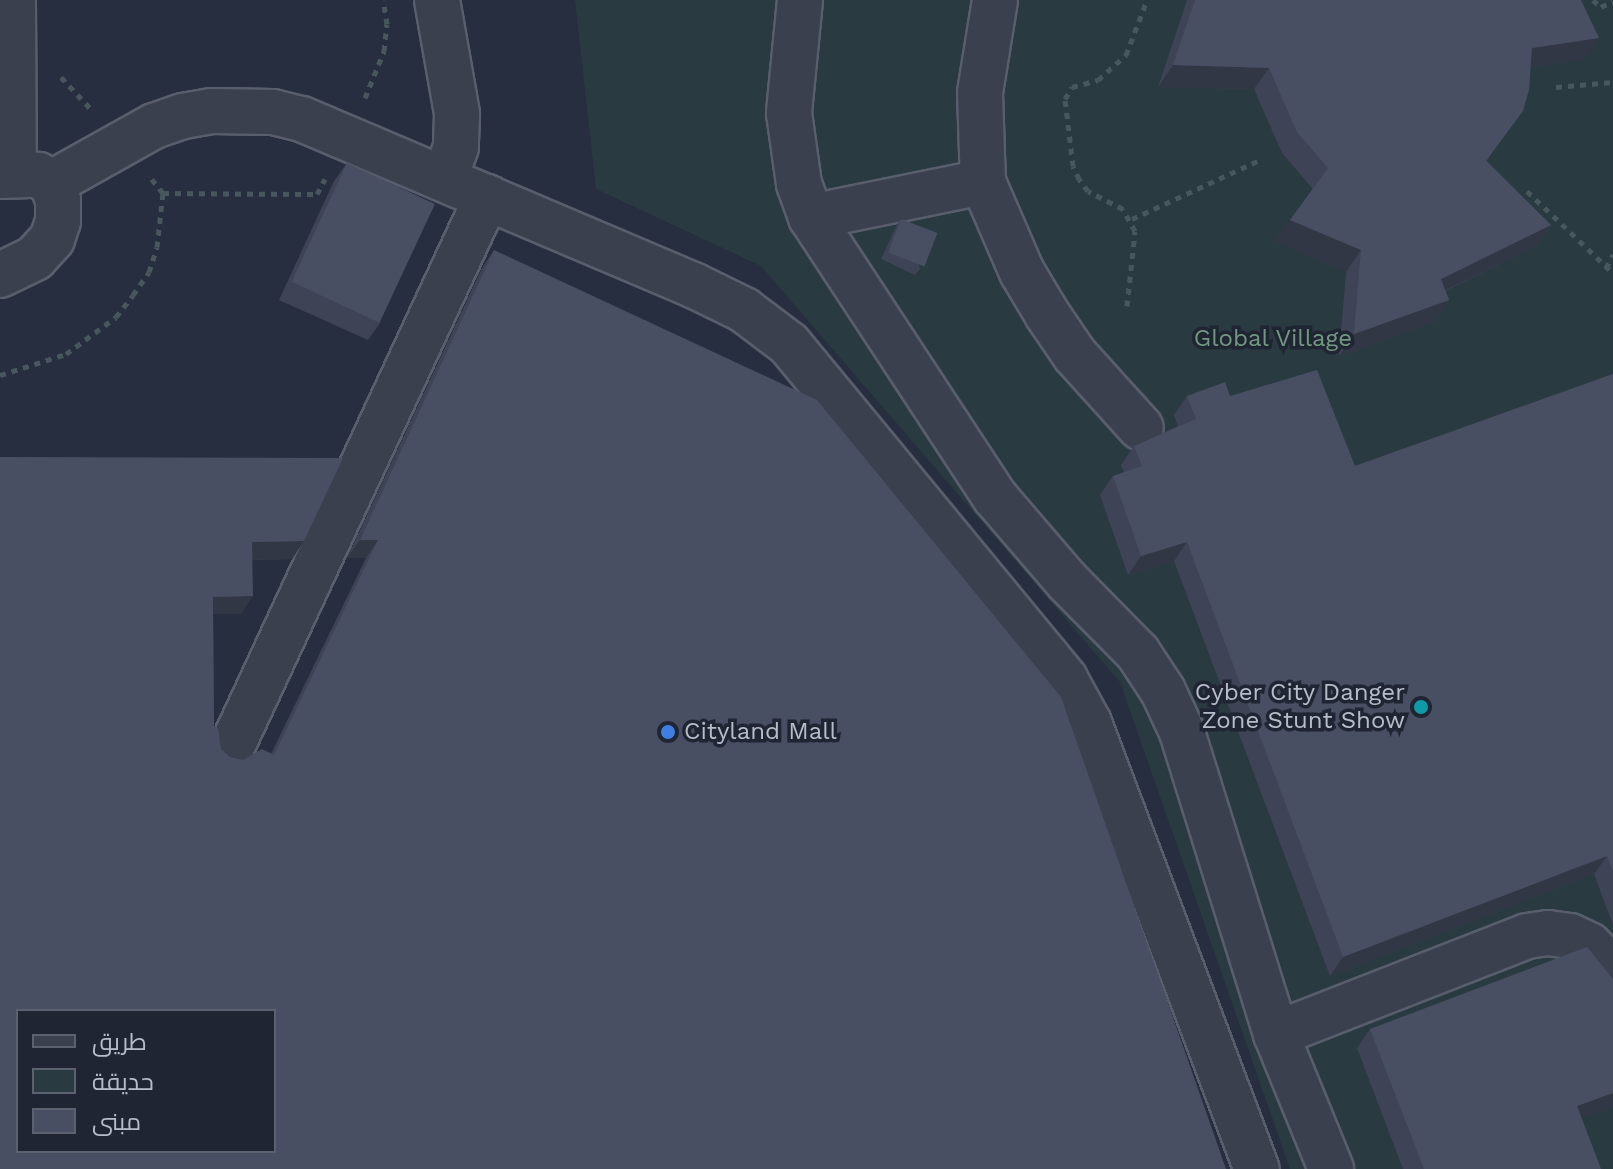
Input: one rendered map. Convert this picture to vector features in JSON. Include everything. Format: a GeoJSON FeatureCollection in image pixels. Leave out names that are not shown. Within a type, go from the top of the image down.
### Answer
{"type":"FeatureCollection","features":[{"type":"Feature","properties":{"kind":"lane"},"geometry":{"type":"LineString","coordinates":[[0,275],[35,258],[52,239],[58,210],[22,178],[13,0]]}},
{"type":"Feature","properties":{"kind":"lane"},"geometry":{"type":"LineString","coordinates":[[437,0],[457,114],[456,147],[445,178]]}},
{"type":"Feature","properties":{"kind":"lane"},"geometry":{"type":"LineString","coordinates":[[800,0],[789,113],[799,184],[811,217],[995,497],[1067,581],[1138,653],[1163,691],[1182,732],[1276,1034],[1331,1169]]}},
{"type":"Feature","properties":{"kind":"lane"},"geometry":{"type":"LineString","coordinates":[[995,0],[980,93],[983,182],[1022,272],[1047,314],[1091,374],[1141,428]]}},
{"type":"Feature","properties":{"kind":"lane"},"geometry":{"type":"LineString","coordinates":[[22,178],[154,126],[212,111],[242,109],[302,119],[693,285],[744,310],[789,344],[1065,679],[1089,723],[1257,1169]]}},
{"type":"Feature","properties":{"kind":"lane"},"geometry":{"type":"LineString","coordinates":[[811,217],[983,182]]}},
{"type":"Feature","properties":{"kind":"lane"},"geometry":{"type":"LineString","coordinates":[[229,753],[487,197]]}},
{"type":"Feature","properties":{"kind":"lane"},"geometry":{"type":"LineString","coordinates":[[1276,1034],[1527,936],[1548,933],[1570,936],[1589,945],[1604,960],[1613,977]]}},
{"type":"Feature","properties":{"kind":"path"},"geometry":{"type":"LineString","coordinates":[[1127,306],[1135,243],[1132,219],[1123,209],[1088,191],[1079,179],[1073,166],[1065,99],[1072,87],[1098,80],[1126,55],[1147,0]]}},
{"type":"Feature","properties":{"kind":"path"},"geometry":{"type":"LineString","coordinates":[[1593,0],[1601,7],[1613,1]]}},
{"type":"Feature","properties":{"kind":"path"},"geometry":{"type":"LineString","coordinates":[[1556,87],[1613,82]]}},
{"type":"Feature","properties":{"kind":"path"},"geometry":{"type":"LineString","coordinates":[[1132,219],[1262,159]]}},
{"type":"Feature","properties":{"kind":"path"},"geometry":{"type":"LineString","coordinates":[[1527,191],[1613,273]]}},
{"type":"Feature","properties":{"kind":"path"},"geometry":{"type":"LineString","coordinates":[[1606,268],[1613,255]]}},
{"type":"Feature","properties":{"kind":"green space","name":"Global Village"},"geometry":{"type":"Polygon","coordinates":[[[575,0],[1613,0],[1613,1169],[1290,1169],[1120,682],[761,266],[596,189],[575,0]]]}},
{"type":"Feature","properties":{"kind":"building"},"geometry":{"type":"Polygon","coordinates":[[[1195,0],[1581,0],[1599,38],[1532,48],[1529,90],[1523,111],[1486,161],[1551,225],[1441,279],[1449,300],[1354,334],[1361,250],[1290,220],[1328,168],[1297,132],[1269,68],[1173,65],[1195,0]]]}},
{"type":"Feature","properties":{"kind":"building"},"geometry":{"type":"Polygon","coordinates":[[[347,163],[435,204],[380,323],[292,282],[347,163]]]}},
{"type":"Feature","properties":{"kind":"building"},"geometry":{"type":"Polygon","coordinates":[[[901,219],[937,233],[925,267],[888,253],[901,219]]]}},
{"type":"Feature","properties":{"kind":"building","name":"Cityland Mall"},"geometry":{"type":"Polygon","coordinates":[[[494,250],[817,400],[1061,697],[1226,1169],[0,1169],[0,457],[343,458],[304,541],[252,542],[253,596],[213,597],[214,726],[218,728],[221,749],[230,757],[243,760],[262,749],[274,755],[378,540],[360,540],[494,250]]]}},
{"type":"Feature","properties":{"kind":"building","name":"Cyber City Danger Zone Stunt Show"},"geometry":{"type":"Polygon","coordinates":[[[1317,370],[1355,466],[1613,374],[1613,871],[1607,856],[1343,957],[1187,542],[1141,556],[1113,476],[1142,466],[1134,446],[1196,419],[1187,396],[1225,382],[1230,396],[1317,370]]]}},
{"type":"Feature","properties":{"kind":"building"},"geometry":{"type":"Polygon","coordinates":[[[1587,947],[1613,979],[1613,1093],[1577,1106],[1601,1169],[1424,1169],[1370,1029],[1587,947]]]}},
{"type":"Feature","properties":{"kind":"place","name":"Cyber City Danger Zone Stunt Show"},"geometry":{"type":"Point","coordinates":[1421,707]}},
{"type":"Feature","properties":{"kind":"place","name":"Cityland Mall"},"geometry":{"type":"Point","coordinates":[668,732]}}]}
